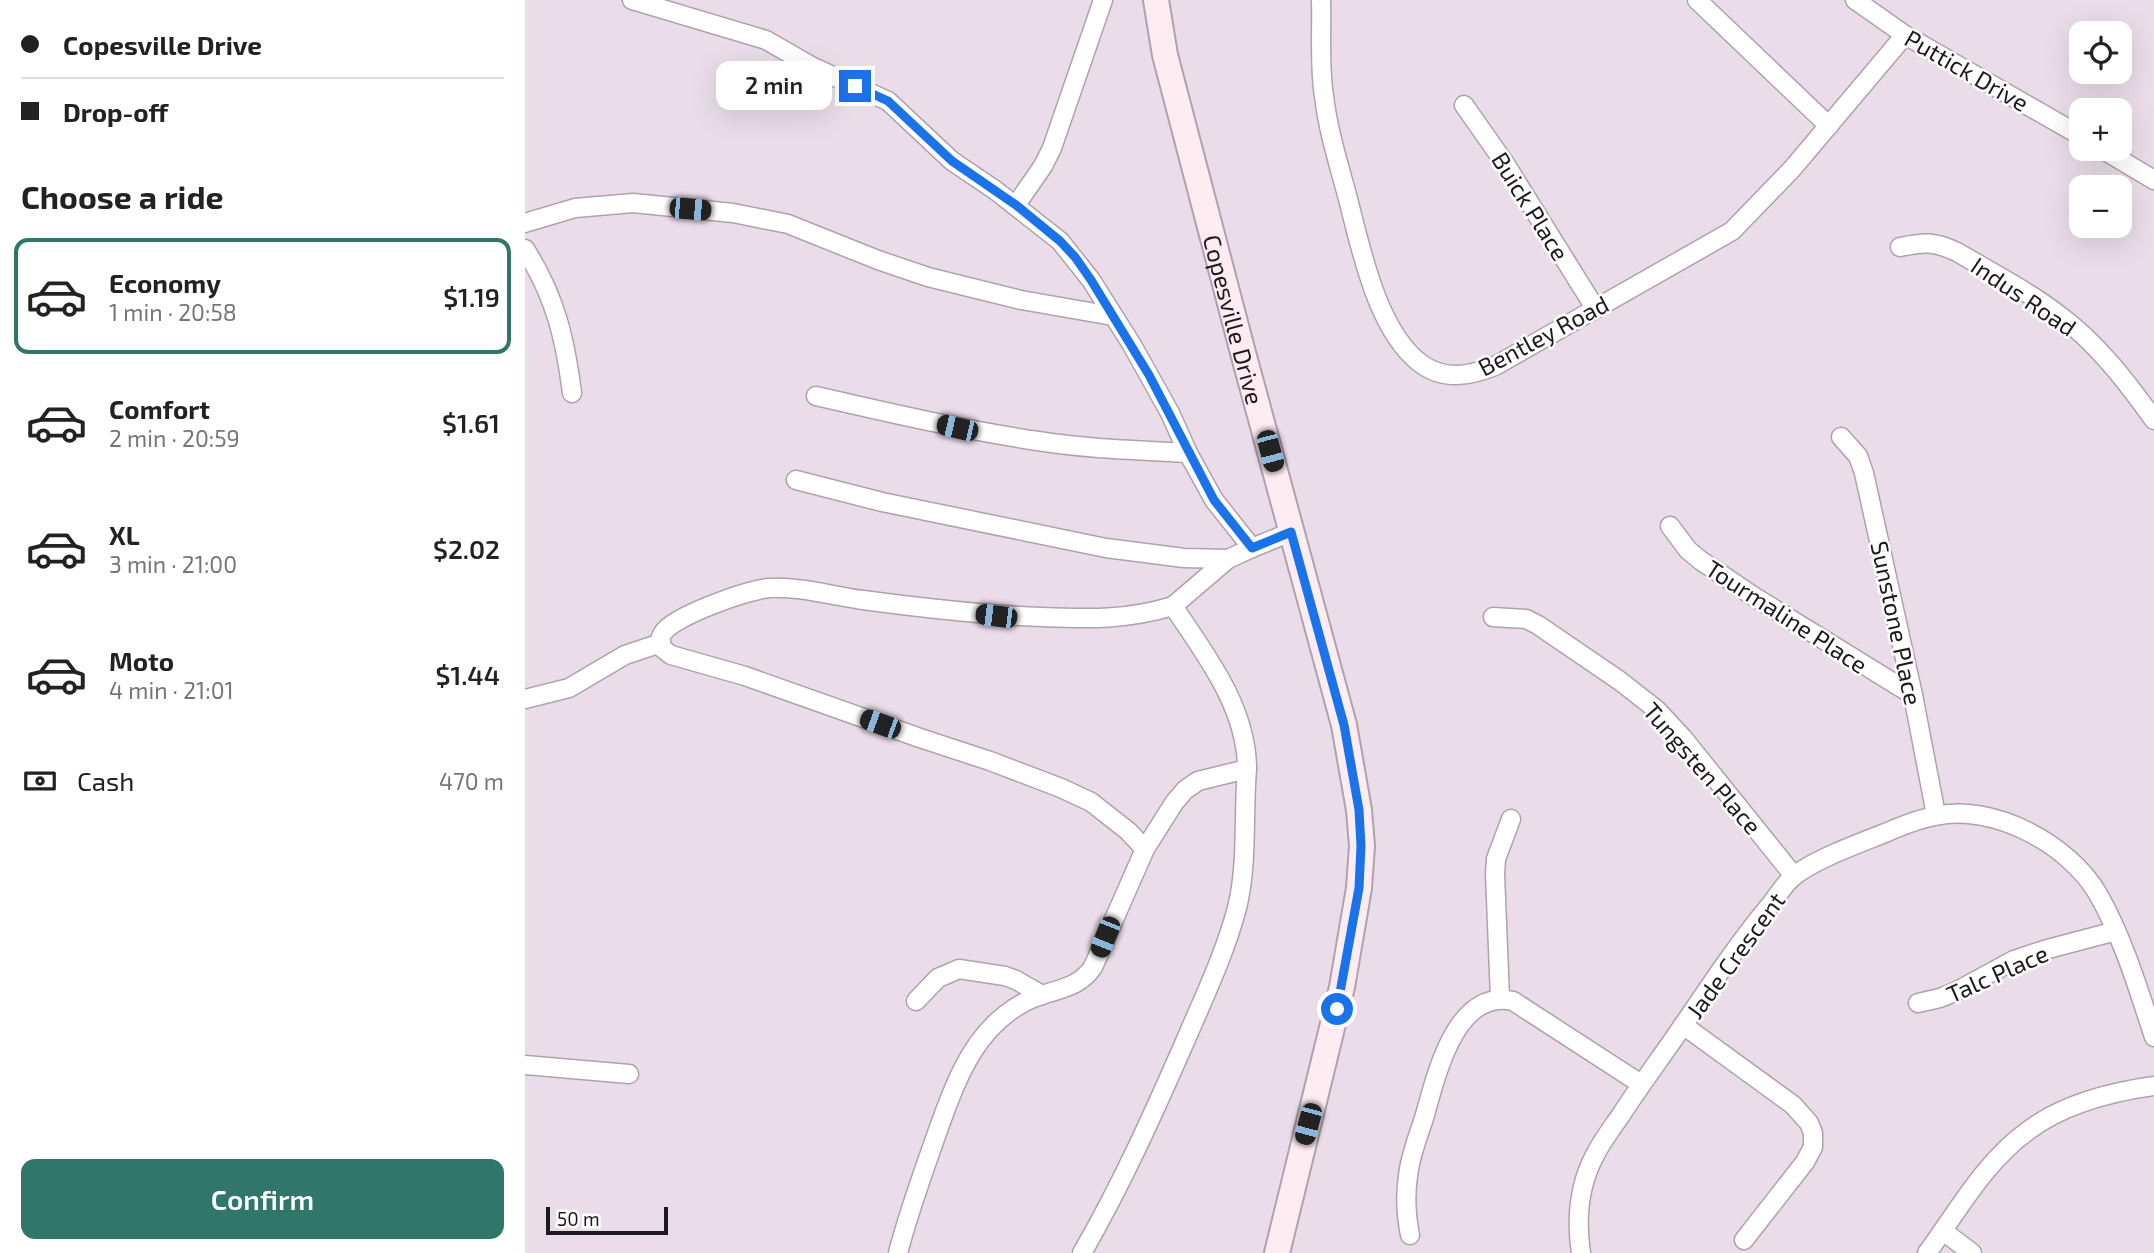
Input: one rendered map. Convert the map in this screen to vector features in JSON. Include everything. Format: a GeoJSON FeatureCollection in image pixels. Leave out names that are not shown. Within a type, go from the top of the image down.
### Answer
{"type":"FeatureCollection","features":[{"type":"Feature","properties":{"kind":"street"},"geometry":{"type":"LineString","coordinates":[[632,0],[766,40],[813,67],[888,101],[952,161],[1016,205],[1060,241],[1091,280],[1149,375],[1214,500],[1252,548]]}},
{"type":"Feature","properties":{"kind":"street"},"geometry":{"type":"LineString","coordinates":[[1016,205],[1052,148],[1103,0]]}},
{"type":"Feature","properties":{"kind":"street","name":"Copesville Drive"},"geometry":{"type":"LineString","coordinates":[[1156,0],[1165,55],[1344,725],[1355,780],[1361,846],[1359,888],[1342,987],[1277,1253]]}},
{"type":"Feature","properties":{"kind":"street","name":"Bentley Road"},"geometry":{"type":"LineString","coordinates":[[1321,0],[1323,93],[1329,129],[1373,286],[1386,317],[1406,350],[1421,364],[1448,375],[1461,376],[1495,366],[1732,231],[1792,169],[1905,35]]}},
{"type":"Feature","properties":{"kind":"street"},"geometry":{"type":"LineString","coordinates":[[1697,0],[1829,126]]}},
{"type":"Feature","properties":{"kind":"street","name":"Puttick Drive"},"geometry":{"type":"LineString","coordinates":[[1855,0],[1905,35],[2069,129]]}},
{"type":"Feature","properties":{"kind":"street","name":"Buick Place"},"geometry":{"type":"LineString","coordinates":[[1464,106],[1506,165],[1595,308]]}},
{"type":"Feature","properties":{"kind":"street"},"geometry":{"type":"LineString","coordinates":[[2122,161],[2154,180]]}},
{"type":"Feature","properties":{"kind":"street"},"geometry":{"type":"LineString","coordinates":[[525,223],[575,208],[633,203],[733,213],[788,224],[928,277],[1021,300],[1113,316]]}},
{"type":"Feature","properties":{"kind":"street","name":"Indus Road"},"geometry":{"type":"LineString","coordinates":[[1900,247],[1927,242],[1940,244],[2060,315],[2117,370],[2154,420]]}},
{"type":"Feature","properties":{"kind":"street"},"geometry":{"type":"LineString","coordinates":[[525,249],[552,298],[567,356],[572,393]]}},
{"type":"Feature","properties":{"kind":"street"},"geometry":{"type":"LineString","coordinates":[[816,397],[957,428],[1041,442],[1188,453]]}},
{"type":"Feature","properties":{"kind":"street","name":"Sunstone Place"},"geometry":{"type":"LineString","coordinates":[[1841,438],[1858,456],[1864,473],[1913,695],[1936,815]]}},
{"type":"Feature","properties":{"kind":"street"},"geometry":{"type":"LineString","coordinates":[[796,480],[882,502],[1106,548],[1171,556],[1228,559]]}},
{"type":"Feature","properties":{"kind":"street","name":"Tourmaline Place"},"geometry":{"type":"LineString","coordinates":[[1670,526],[1688,550],[1700,560],[1913,695]]}},
{"type":"Feature","properties":{"kind":"street"},"geometry":{"type":"LineString","coordinates":[[1145,849],[1128,831],[1091,802],[1061,788],[745,676],[671,655],[662,648],[661,635],[682,617],[768,588],[812,591],[860,600],[996,616],[1118,619],[1173,606],[1228,559],[1291,532]]}},
{"type":"Feature","properties":{"kind":"street"},"geometry":{"type":"LineString","coordinates":[[1082,1253],[1104,1215],[1158,1103],[1221,958],[1238,906],[1247,756],[1240,726],[1217,672],[1173,606]]}},
{"type":"Feature","properties":{"kind":"street","name":"Tungsten Place"},"geometry":{"type":"LineString","coordinates":[[1493,617],[1526,618],[1620,681],[1657,710],[1683,738],[1794,876]]}},
{"type":"Feature","properties":{"kind":"street"},"geometry":{"type":"LineString","coordinates":[[525,699],[569,688],[625,655],[661,643]]}},
{"type":"Feature","properties":{"kind":"street"},"geometry":{"type":"LineString","coordinates":[[898,1253],[950,1098],[980,1039],[1014,1008],[1042,995],[1069,988],[1087,975],[1093,967],[1145,849],[1174,803],[1185,790],[1198,781],[1247,769]]}},
{"type":"Feature","properties":{"kind":"street","name":"Jade Crescent"},"geometry":{"type":"LineString","coordinates":[[1581,1253],[1577,1232],[1579,1210],[1586,1177],[1595,1155],[1746,933],[1794,876],[1897,828],[1936,815],[1965,814],[1991,818],[2022,828],[2047,842],[2072,863],[2097,892],[2116,931],[2154,1037]]}},
{"type":"Feature","properties":{"kind":"street"},"geometry":{"type":"LineString","coordinates":[[1500,998],[1495,874],[1496,859],[1511,819]]}},
{"type":"Feature","properties":{"kind":"street","name":"Talc Place"},"geometry":{"type":"LineString","coordinates":[[1918,1003],[1957,991],[2014,960],[2116,931]]}},
{"type":"Feature","properties":{"kind":"street"},"geometry":{"type":"LineString","coordinates":[[916,1001],[938,978],[959,970],[1005,976],[1042,995]]}},
{"type":"Feature","properties":{"kind":"street"},"geometry":{"type":"LineString","coordinates":[[1410,1235],[1406,1213],[1408,1176],[1412,1154],[1435,1080],[1462,1022],[1483,1004],[1500,998],[1527,1008],[1641,1084]]}},
{"type":"Feature","properties":{"kind":"street"},"geometry":{"type":"LineString","coordinates":[[1683,1025],[1793,1105],[1809,1123],[1813,1133],[1813,1147],[1805,1162],[1744,1240]]}},
{"type":"Feature","properties":{"kind":"street"},"geometry":{"type":"LineString","coordinates":[[525,1065],[629,1074]]}},
{"type":"Feature","properties":{"kind":"street"},"geometry":{"type":"LineString","coordinates":[[1927,1253],[1988,1170],[2027,1131],[2048,1117],[2071,1107],[2107,1095],[2154,1086]]}},
{"type":"Feature","properties":{"kind":"street"},"geometry":{"type":"LineString","coordinates":[[1943,1231],[1972,1253]]}},
{"type":"Feature","properties":{"kind":"route"},"geometry":{"type":"LineString","coordinates":[[855,86],[888,101],[952,161],[995,190],[1060,241],[1075,257],[1132,345],[1214,500],[1252,548],[1291,532],[1344,725],[1359,810],[1359,888],[1337,1009]]}}]}
